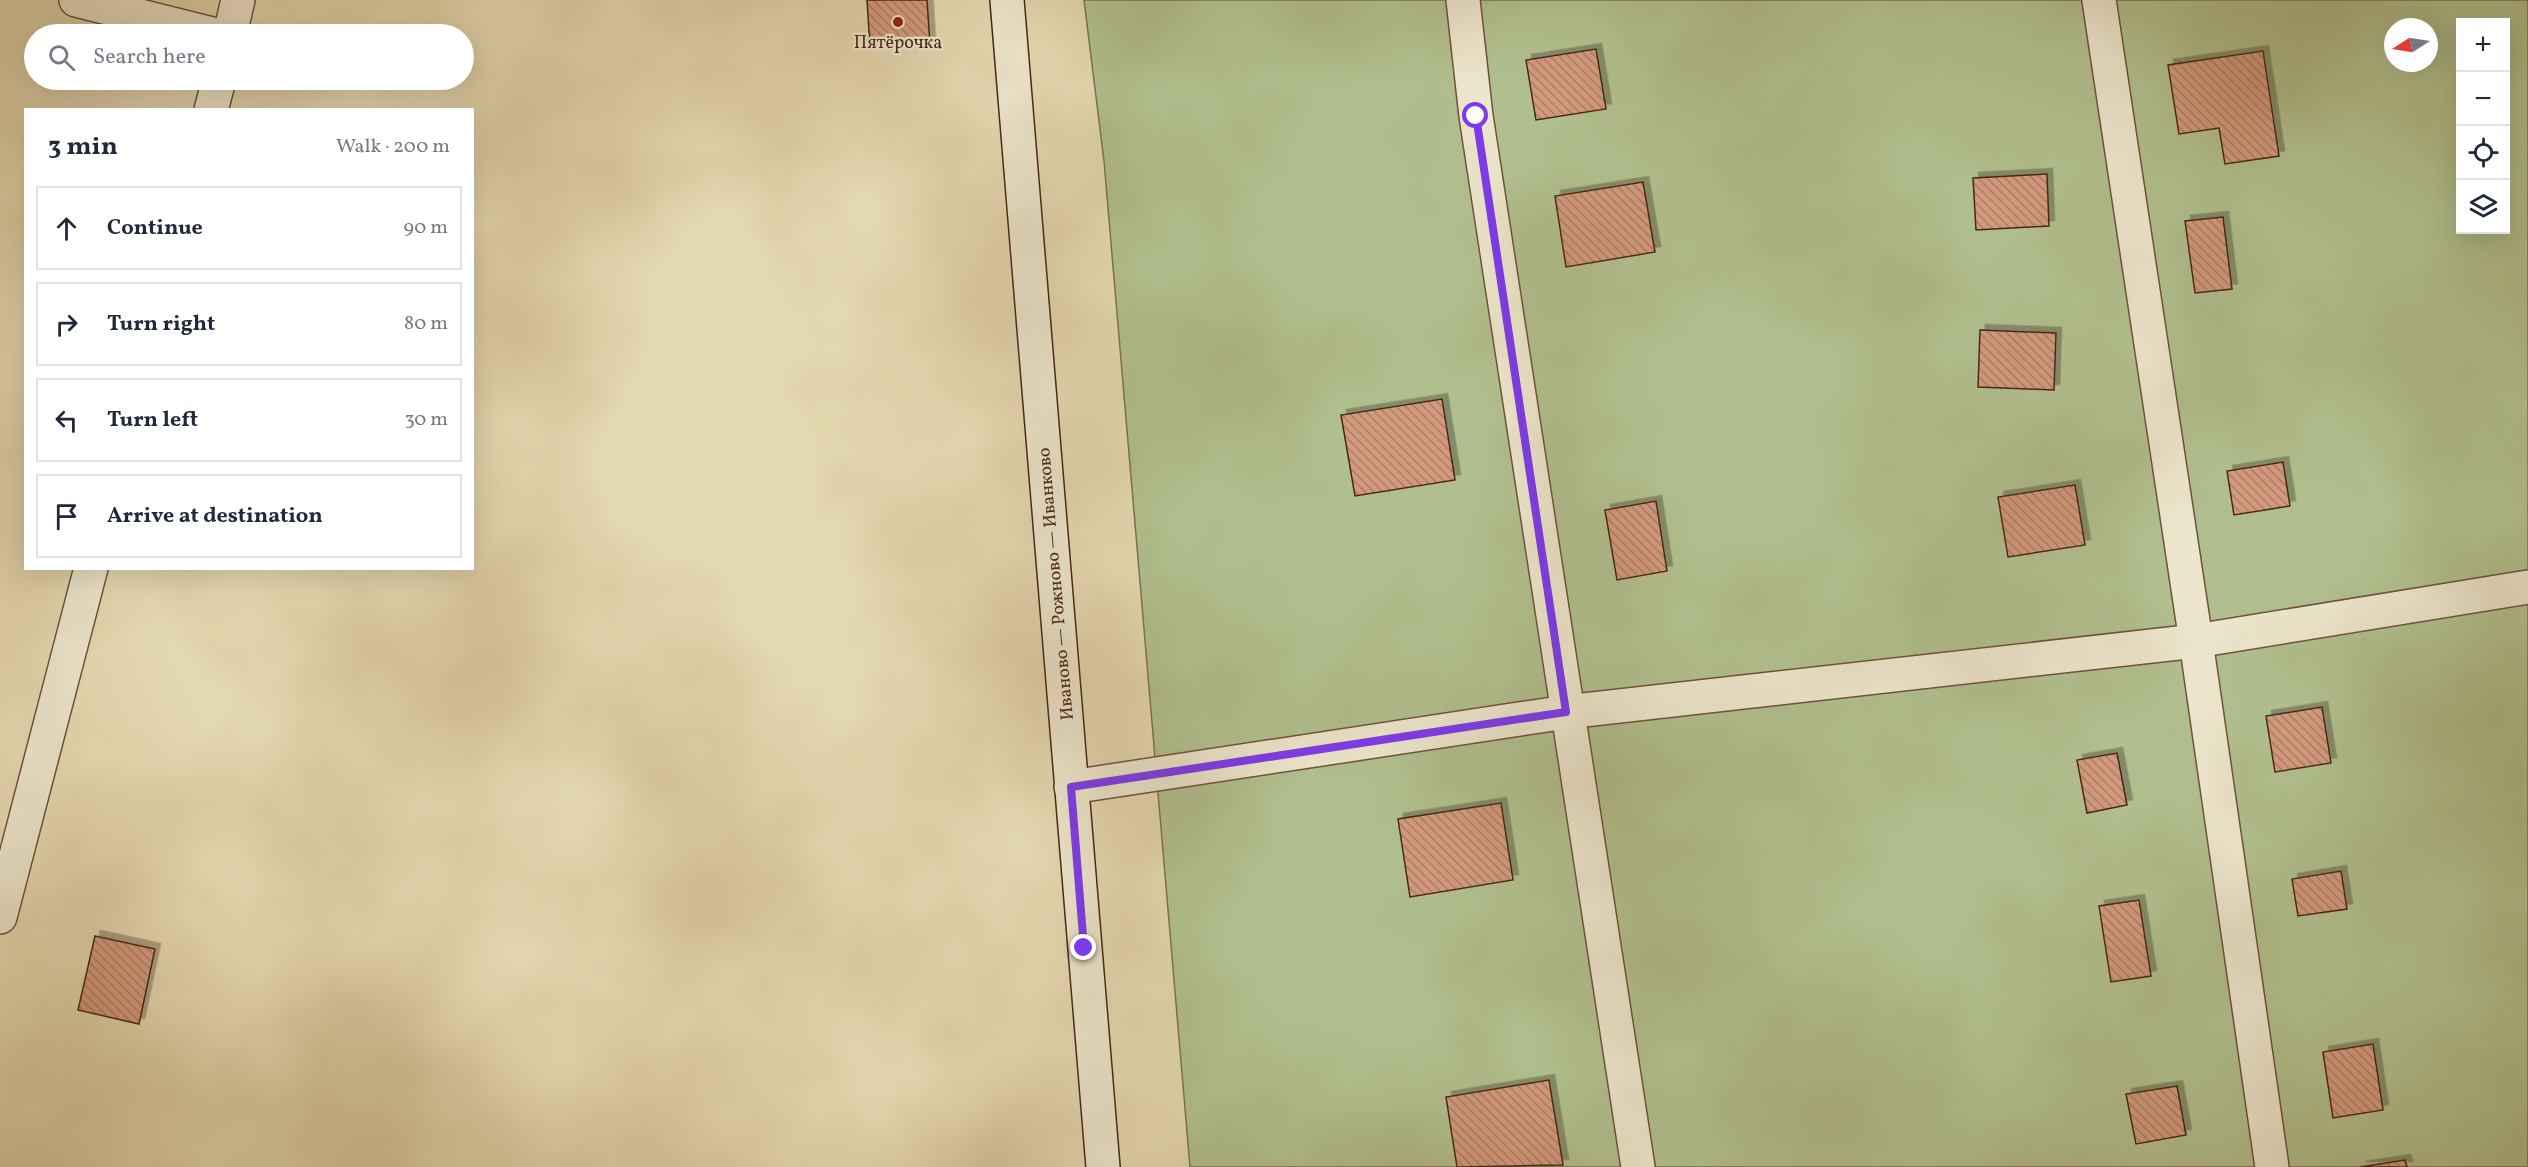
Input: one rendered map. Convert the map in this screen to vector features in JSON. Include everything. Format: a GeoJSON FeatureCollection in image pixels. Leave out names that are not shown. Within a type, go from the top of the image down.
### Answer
{"type":"FeatureCollection","features":[{"type":"Feature","properties":{"kind":"street"},"geometry":{"type":"LineString","coordinates":[[76,0],[172,24]]}},
{"type":"Feature","properties":{"kind":"street"},"geometry":{"type":"LineString","coordinates":[[232,24],[238,0]]}},
{"type":"Feature","properties":{"kind":"street","name":"Иваново — Рожново — Иванково"},"geometry":{"type":"LineString","coordinates":[[1007,0],[1103,1167]]}},
{"type":"Feature","properties":{"kind":"street"},"geometry":{"type":"LineString","coordinates":[[1463,0],[1476,116],[1566,712],[1638,1167]]}},
{"type":"Feature","properties":{"kind":"street"},"geometry":{"type":"LineString","coordinates":[[2099,0],[2196,641],[2272,1167]]}},
{"type":"Feature","properties":{"kind":"street"},"geometry":{"type":"LineString","coordinates":[[212,108],[216,90]]}},
{"type":"Feature","properties":{"kind":"street"},"geometry":{"type":"LineString","coordinates":[[0,917],[90,570]]}},
{"type":"Feature","properties":{"kind":"street"},"geometry":{"type":"LineString","coordinates":[[1071,787],[1566,712],[2196,641],[2528,587]]}},
{"type":"Feature","properties":{"kind":"green space"},"geometry":{"type":"Polygon","coordinates":[[[1084,0],[2528,0],[2528,1167],[1190,1167],[1104,161],[1084,0]]]}},
{"type":"Feature","properties":{"kind":"building","name":"Пятёрочка"},"geometry":{"type":"Polygon","coordinates":[[[867,0],[927,0],[930,44],[870,48],[867,0]]]}},
{"type":"Feature","properties":{"kind":"building"},"geometry":{"type":"Polygon","coordinates":[[[1596,49],[1606,109],[1536,120],[1526,60],[1596,49]]]}},
{"type":"Feature","properties":{"kind":"building"},"geometry":{"type":"Polygon","coordinates":[[[2263,51],[2279,156],[2225,164],[2219,128],[2179,134],[2168,65],[2263,51]]]}},
{"type":"Feature","properties":{"kind":"building"},"geometry":{"type":"Polygon","coordinates":[[[2047,174],[2049,226],[1976,230],[1973,178],[2047,174]]]}},
{"type":"Feature","properties":{"kind":"building"},"geometry":{"type":"Polygon","coordinates":[[[1643,182],[1655,252],[1566,267],[1555,196],[1643,182]]]}},
{"type":"Feature","properties":{"kind":"building"},"geometry":{"type":"Polygon","coordinates":[[[2223,217],[2232,289],[2195,293],[2185,221],[2223,217]]]}},
{"type":"Feature","properties":{"kind":"building"},"geometry":{"type":"Polygon","coordinates":[[[1980,330],[2056,333],[2054,390],[1978,387],[1980,330]]]}},
{"type":"Feature","properties":{"kind":"building"},"geometry":{"type":"Polygon","coordinates":[[[1442,399],[1455,480],[1355,496],[1341,415],[1442,399]]]}},
{"type":"Feature","properties":{"kind":"building"},"geometry":{"type":"Polygon","coordinates":[[[2283,462],[2290,506],[2234,515],[2227,471],[2283,462]]]}},
{"type":"Feature","properties":{"kind":"building"},"geometry":{"type":"Polygon","coordinates":[[[2075,485],[2085,545],[2008,557],[1998,497],[2075,485]]]}},
{"type":"Feature","properties":{"kind":"building"},"geometry":{"type":"Polygon","coordinates":[[[1656,501],[1667,571],[1617,580],[1605,510],[1656,501]]]}},
{"type":"Feature","properties":{"kind":"building"},"geometry":{"type":"Polygon","coordinates":[[[2322,707],[2331,763],[2275,772],[2266,716],[2322,707]]]}},
{"type":"Feature","properties":{"kind":"building"},"geometry":{"type":"Polygon","coordinates":[[[2117,753],[2127,805],[2087,813],[2077,760],[2117,753]]]}},
{"type":"Feature","properties":{"kind":"building"},"geometry":{"type":"Polygon","coordinates":[[[1501,803],[1513,880],[1410,897],[1398,819],[1501,803]]]}},
{"type":"Feature","properties":{"kind":"building"},"geometry":{"type":"Polygon","coordinates":[[[2341,871],[2347,909],[2298,916],[2292,879],[2341,871]]]}},
{"type":"Feature","properties":{"kind":"building"},"geometry":{"type":"Polygon","coordinates":[[[2139,900],[2151,976],[2111,982],[2099,906],[2139,900]]]}},
{"type":"Feature","properties":{"kind":"building"},"geometry":{"type":"Polygon","coordinates":[[[95,936],[155,949],[139,1024],[78,1010],[95,936]]]}},
{"type":"Feature","properties":{"kind":"building"},"geometry":{"type":"Polygon","coordinates":[[[2373,1044],[2383,1110],[2333,1118],[2323,1052],[2373,1044]]]}},
{"type":"Feature","properties":{"kind":"building"},"geometry":{"type":"Polygon","coordinates":[[[1549,1080],[1563,1165],[1457,1167],[1446,1097],[1549,1080]]]}},
{"type":"Feature","properties":{"kind":"building"},"geometry":{"type":"Polygon","coordinates":[[[2177,1086],[2186,1135],[2136,1144],[2126,1094],[2177,1086]]]}},
{"type":"Feature","properties":{"kind":"building"},"geometry":{"type":"Polygon","coordinates":[[[2405,1160],[2407,1167],[2360,1167],[2405,1160]]]}},
{"type":"Feature","properties":{"kind":"place","name":"Пятёрочка"},"geometry":{"type":"Point","coordinates":[898,22]}},
{"type":"Feature","properties":{"kind":"route"},"geometry":{"type":"LineString","coordinates":[[1084,948],[1071,787],[1566,712],[1476,116]]}}]}
